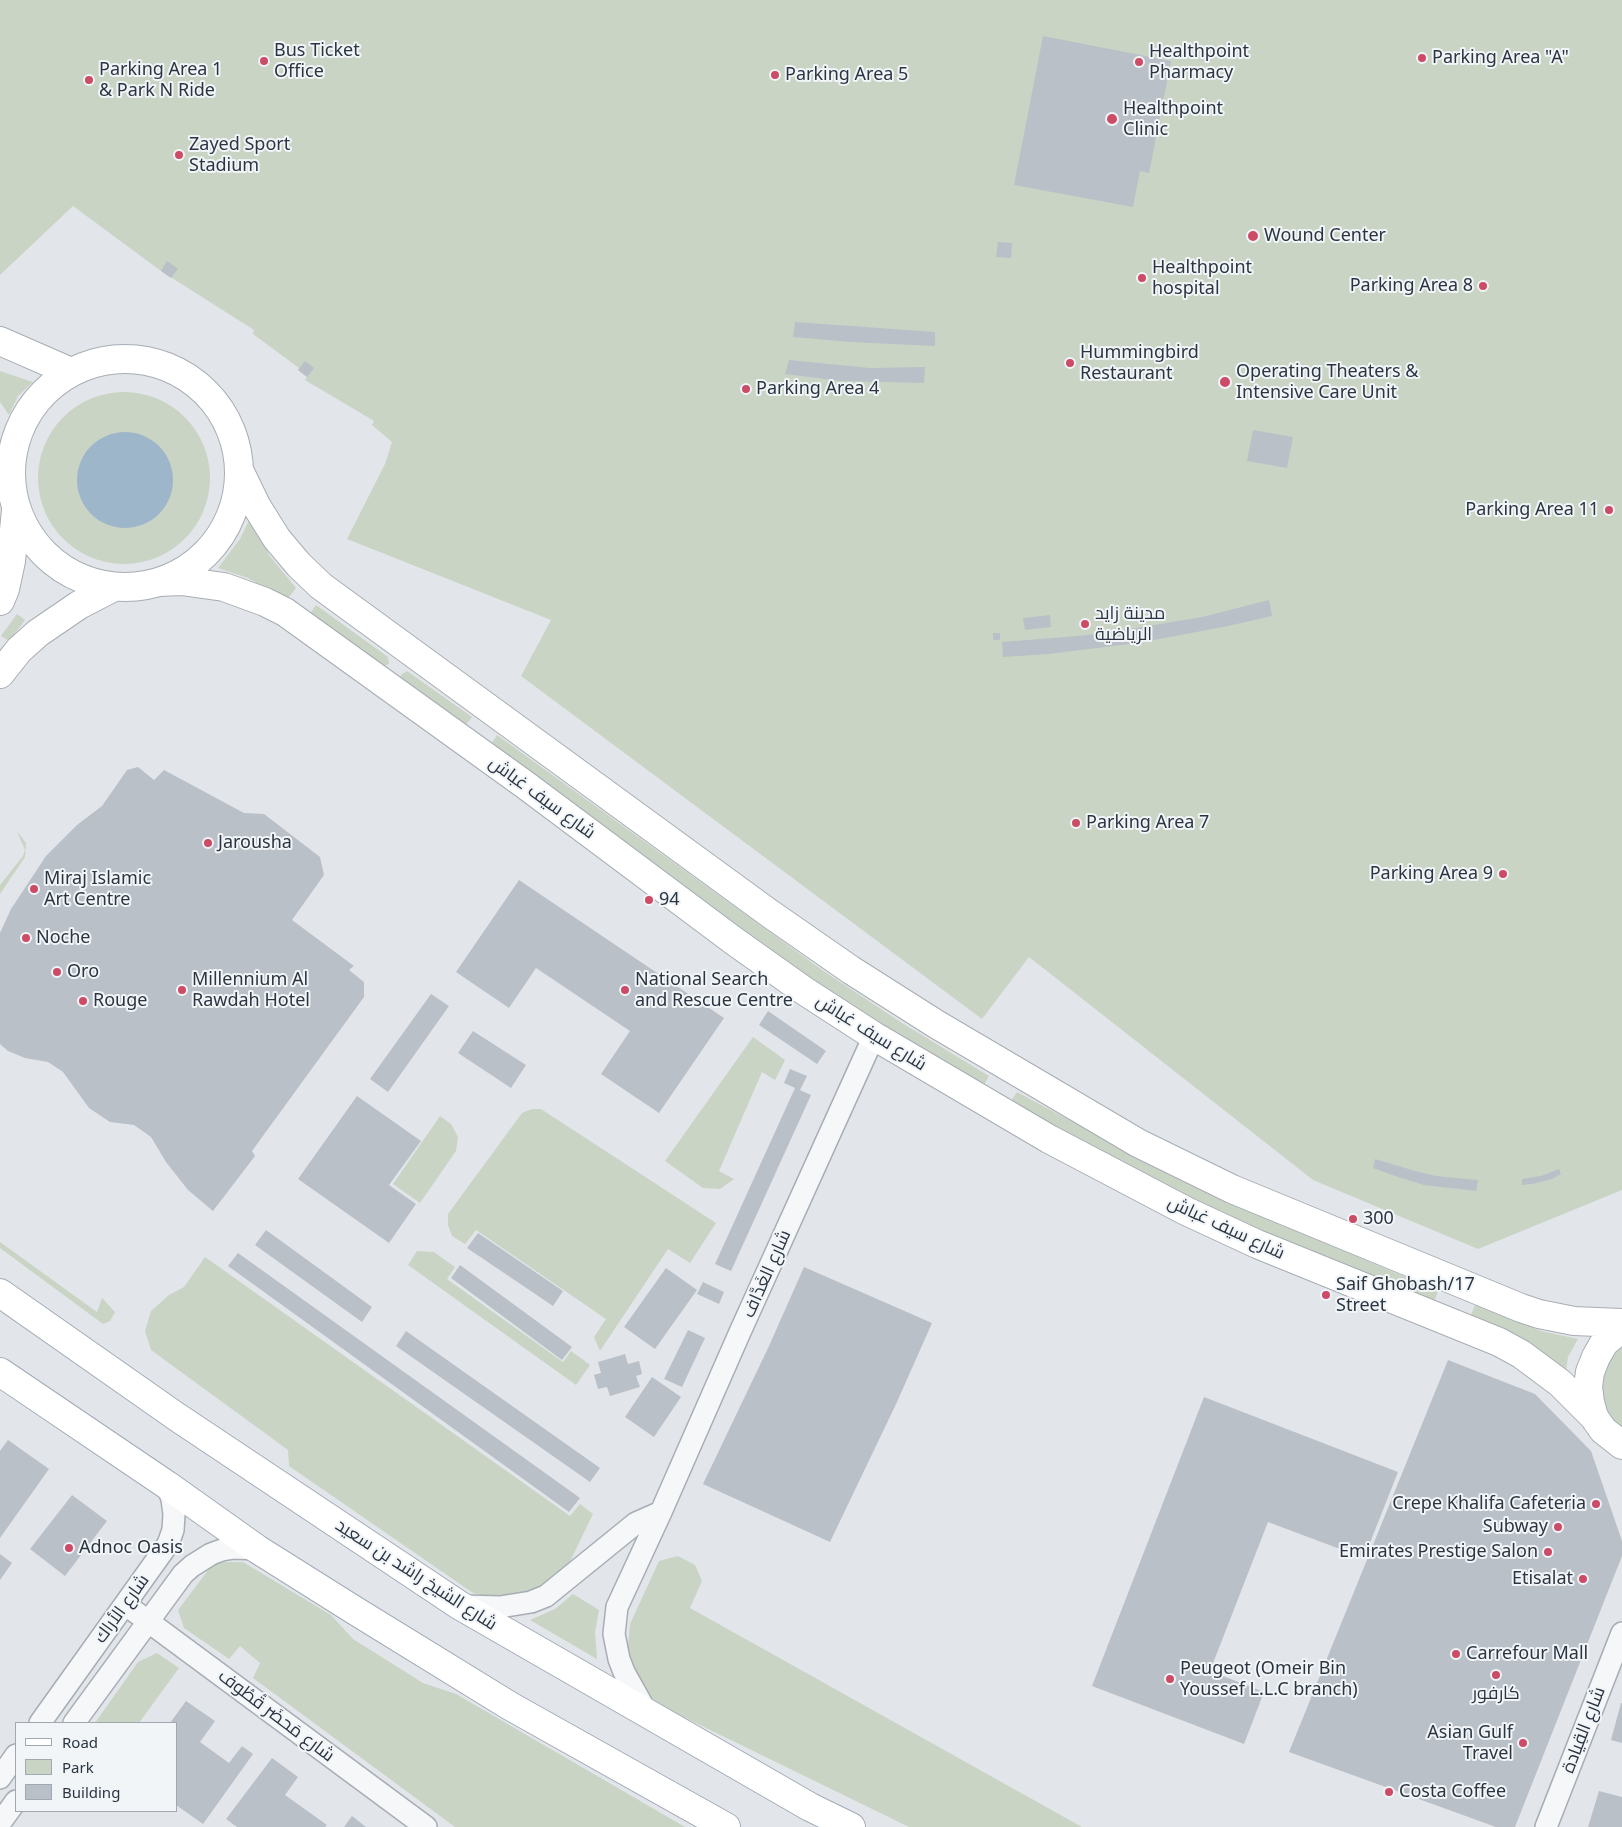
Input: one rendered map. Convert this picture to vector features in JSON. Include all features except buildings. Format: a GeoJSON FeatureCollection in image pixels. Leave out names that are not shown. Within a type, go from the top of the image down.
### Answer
{"type":"FeatureCollection","features":[{"type":"Feature","properties":{"kind":"street"},"geometry":{"type":"LineString","coordinates":[[0,341],[71,372]]}},
{"type":"Feature","properties":{"kind":"street"},"geometry":{"type":"LineString","coordinates":[[130,359],[151,362],[170,369],[188,378],[209,396],[218,406],[229,424],[237,443],[241,474],[239,494],[233,514],[211,549],[196,563],[178,574],[159,582],[129,587],[114,587],[78,578],[46,557],[34,543],[16,510],[11,492],[10,474],[12,454],[26,418],[50,388],[71,372],[90,364],[130,359]]}},
{"type":"Feature","properties":{"kind":"street"},"geometry":{"type":"LineString","coordinates":[[0,443],[10,474]]}},
{"type":"Feature","properties":{"kind":"street"},"geometry":{"type":"LineString","coordinates":[[241,474],[257,507],[277,539],[299,565],[321,586],[817,947],[943,1029],[1138,1143],[1232,1189],[1521,1308],[1547,1316],[1574,1321],[1622,1324]]}},
{"type":"Feature","properties":{"kind":"street"},"geometry":{"type":"LineString","coordinates":[[0,601],[5,589],[11,561],[16,510]]}},
{"type":"Feature","properties":{"kind":"street","name":"شارع سيف غباش"},"geometry":{"type":"LineString","coordinates":[[159,582],[181,581],[224,587],[265,602],[285,612],[524,784],[734,941],[803,990],[874,1036],[1050,1139],[1186,1211],[1257,1244],[1499,1342],[1521,1354],[1554,1378],[1594,1417],[1603,1430],[1622,1445]]}},
{"type":"Feature","properties":{"kind":"street"},"geometry":{"type":"LineString","coordinates":[[0,674],[19,650],[38,633],[79,604],[114,587]]}},
{"type":"Feature","properties":{"kind":"street"},"geometry":{"type":"LineString","coordinates":[[400,695],[395,678],[396,668],[402,662],[420,658]]}},
{"type":"Feature","properties":{"kind":"street","name":"شارع الغَدَّاف"},"geometry":{"type":"LineString","coordinates":[[648,1714],[624,1672],[619,1659],[615,1641],[616,1607],[661,1512],[874,1036]]}},
{"type":"Feature","properties":{"kind":"street","name":"شارع الشيخ راشد بن سعيد"},"geometry":{"type":"LineString","coordinates":[[0,1292],[177,1417],[459,1605],[810,1807],[851,1827]]}},
{"type":"Feature","properties":{"kind":"street"},"geometry":{"type":"LineString","coordinates":[[1594,1417],[1589,1395],[1590,1372],[1604,1343],[1622,1328]]}},
{"type":"Feature","properties":{"kind":"street"},"geometry":{"type":"LineString","coordinates":[[0,1372],[167,1485],[257,1549],[510,1706],[726,1827]]}},
{"type":"Feature","properties":{"kind":"street","name":"شارع الأراك"},"geometry":{"type":"LineString","coordinates":[[41,1722],[168,1544],[173,1530],[174,1514],[172,1499],[167,1485]]}},
{"type":"Feature","properties":{"kind":"street"},"geometry":{"type":"LineString","coordinates":[[459,1605],[496,1607],[531,1602],[546,1596],[636,1523],[661,1512]]}},
{"type":"Feature","properties":{"kind":"street","name":"شارع الأراك"},"geometry":{"type":"LineString","coordinates":[[75,1722],[184,1574],[201,1559],[222,1550],[234,1548],[257,1549]]}},
{"type":"Feature","properties":{"kind":"street","name":"شارع مَحضَر قُطُوف"},"geometry":{"type":"LineString","coordinates":[[126,1605],[426,1827]]}},
{"type":"Feature","properties":{"kind":"street","name":"شارع القِيادة"},"geometry":{"type":"LineString","coordinates":[[1546,1827],[1622,1633]]}},
{"type":"Feature","properties":{"kind":"street"},"geometry":{"type":"LineString","coordinates":[[0,1823],[15,1802]]}},
{"type":"Feature","properties":{"kind":"green space","name":"مدينة زايد الرياضية"},"geometry":{"type":"Polygon","coordinates":[[[0,0],[1622,0],[1622,1190],[1478,1249],[1313,1180],[1029,957],[982,1019],[521,676],[551,620],[347,539],[385,464],[392,442],[372,425],[374,421],[305,380],[307,377],[298,370],[299,368],[253,334],[254,330],[161,271],[73,206],[0,275],[0,0]]]}},
{"type":"Feature","properties":{"kind":"green space"},"geometry":{"type":"Polygon","coordinates":[[[0,371],[33,382],[18,396],[9,415],[0,402],[0,371]]]}},
{"type":"Feature","properties":{"kind":"green space"},"geometry":{"type":"Polygon","coordinates":[[[132,392],[149,395],[165,402],[179,411],[191,423],[207,453],[210,478],[209,495],[204,511],[191,533],[179,545],[149,561],[116,564],[99,561],[83,554],[69,545],[57,533],[41,503],[38,470],[41,453],[48,437],[57,423],[69,411],[99,395],[132,392]]]}},
{"type":"Feature","properties":{"kind":"green space"},"geometry":{"type":"Polygon","coordinates":[[[251,516],[269,555],[296,588],[286,601],[248,578],[218,568],[240,539],[251,516]]]}},
{"type":"Feature","properties":{"kind":"green space"},"geometry":{"type":"Polygon","coordinates":[[[316,605],[388,657],[389,664],[382,667],[309,615],[316,605]]]}},
{"type":"Feature","properties":{"kind":"green space"},"geometry":{"type":"Polygon","coordinates":[[[17,614],[25,620],[9,641],[1,636],[17,614]]]}},
{"type":"Feature","properties":{"kind":"green space"},"geometry":{"type":"Polygon","coordinates":[[[407,671],[472,717],[464,727],[400,678],[407,671]]]}},
{"type":"Feature","properties":{"kind":"green space"},"geometry":{"type":"Polygon","coordinates":[[[497,735],[825,972],[902,1023],[989,1076],[983,1087],[881,1025],[801,971],[575,809],[490,746],[497,735]]]}},
{"type":"Feature","properties":{"kind":"green space"},"geometry":{"type":"Polygon","coordinates":[[[17,831],[26,843],[25,857],[0,894],[0,885],[23,856],[25,850],[17,831]]]}},
{"type":"Feature","properties":{"kind":"green space"},"geometry":{"type":"Polygon","coordinates":[[[753,1037],[785,1060],[775,1080],[762,1072],[719,1171],[734,1179],[720,1189],[703,1188],[665,1161],[753,1037]]]}},
{"type":"Feature","properties":{"kind":"green space"},"geometry":{"type":"Polygon","coordinates":[[[1017,1092],[1151,1164],[1234,1204],[1438,1291],[1434,1303],[1266,1233],[1173,1189],[1009,1104],[1017,1092]]]}},
{"type":"Feature","properties":{"kind":"green space"},"geometry":{"type":"Polygon","coordinates":[[[532,1109],[541,1109],[716,1223],[690,1263],[668,1249],[600,1351],[594,1337],[606,1319],[476,1230],[465,1244],[452,1236],[448,1225],[448,1214],[522,1113],[532,1109]]]}},
{"type":"Feature","properties":{"kind":"green space"},"geometry":{"type":"Polygon","coordinates":[[[440,1116],[451,1124],[458,1137],[456,1151],[420,1203],[393,1184],[440,1116]]]}},
{"type":"Feature","properties":{"kind":"green space"},"geometry":{"type":"Polygon","coordinates":[[[0,1242],[97,1312],[102,1298],[115,1312],[110,1321],[103,1324],[0,1248],[0,1242]]]}},
{"type":"Feature","properties":{"kind":"green space"},"geometry":{"type":"Polygon","coordinates":[[[417,1251],[434,1252],[455,1267],[447,1279],[563,1362],[571,1351],[590,1365],[576,1385],[408,1265],[417,1251]]]}},
{"type":"Feature","properties":{"kind":"green space"},"geometry":{"type":"Polygon","coordinates":[[[205,1257],[570,1516],[580,1504],[593,1514],[564,1574],[527,1595],[499,1599],[473,1593],[289,1466],[288,1450],[151,1350],[145,1331],[151,1311],[169,1295],[184,1287],[205,1257]]]}},
{"type":"Feature","properties":{"kind":"green space"},"geometry":{"type":"Polygon","coordinates":[[[1475,1305],[1541,1331],[1578,1339],[1568,1357],[1566,1371],[1538,1350],[1469,1320],[1475,1305]]]}},
{"type":"Feature","properties":{"kind":"green space"},"geometry":{"type":"Polygon","coordinates":[[[1622,1346],[1622,1431],[1610,1417],[1604,1403],[1602,1387],[1605,1372],[1611,1358],[1622,1346]]]}},
{"type":"Feature","properties":{"kind":"green space"},"geometry":{"type":"Polygon","coordinates":[[[678,1556],[695,1565],[702,1581],[690,1608],[1082,1827],[909,1827],[657,1704],[637,1681],[627,1657],[630,1624],[659,1561],[678,1556]]]}},
{"type":"Feature","properties":{"kind":"green space"},"geometry":{"type":"Polygon","coordinates":[[[225,1562],[243,1562],[331,1615],[353,1639],[423,1683],[456,1694],[685,1827],[455,1827],[253,1678],[260,1663],[240,1646],[229,1659],[184,1628],[178,1610],[212,1565],[225,1562]]]}},
{"type":"Feature","properties":{"kind":"green space"},"geometry":{"type":"Polygon","coordinates":[[[573,1594],[599,1610],[595,1632],[597,1659],[530,1620],[555,1609],[573,1594]]]}},
{"type":"Feature","properties":{"kind":"green space"},"geometry":{"type":"Polygon","coordinates":[[[157,1653],[179,1668],[140,1722],[96,1722],[138,1662],[157,1653]]]}},
{"type":"Feature","properties":{"kind":"water"},"geometry":{"type":"Polygon","coordinates":[[[125,432],[143,436],[159,446],[169,462],[173,480],[169,498],[159,514],[143,524],[125,528],[107,524],[91,514],[81,498],[77,480],[81,462],[91,446],[107,436],[125,432]]]}},
{"type":"Feature","properties":{"kind":"place","name":"Parking Area \"A\""},"geometry":{"type":"Point","coordinates":[1422,58]}},
{"type":"Feature","properties":{"kind":"place","name":"Bus Ticket Office"},"geometry":{"type":"Point","coordinates":[264,61]}},
{"type":"Feature","properties":{"kind":"place","name":"Healthpoint Pharmacy"},"geometry":{"type":"Point","coordinates":[1139,62]}},
{"type":"Feature","properties":{"kind":"place","name":"Parking Area 5"},"geometry":{"type":"Point","coordinates":[775,75]}},
{"type":"Feature","properties":{"kind":"place","name":"Parking Area 1 & Park N Ride"},"geometry":{"type":"Point","coordinates":[89,80]}},
{"type":"Feature","properties":{"kind":"place","name":"Healthpoint Clinic"},"geometry":{"type":"Point","coordinates":[1112,119]}},
{"type":"Feature","properties":{"kind":"place","name":"Zayed Sport Stadium"},"geometry":{"type":"Point","coordinates":[179,155]}},
{"type":"Feature","properties":{"kind":"place","name":"Wound Center"},"geometry":{"type":"Point","coordinates":[1253,236]}},
{"type":"Feature","properties":{"kind":"place","name":"Healthpoint hospital"},"geometry":{"type":"Point","coordinates":[1142,278]}},
{"type":"Feature","properties":{"kind":"place","name":"Parking Area 8"},"geometry":{"type":"Point","coordinates":[1483,286]}},
{"type":"Feature","properties":{"kind":"place","name":"Hummingbird Restaurant"},"geometry":{"type":"Point","coordinates":[1070,363]}},
{"type":"Feature","properties":{"kind":"place","name":"Operating Theaters & Intensive Care Unit"},"geometry":{"type":"Point","coordinates":[1225,382]}},
{"type":"Feature","properties":{"kind":"place","name":"Parking Area 4"},"geometry":{"type":"Point","coordinates":[746,389]}},
{"type":"Feature","properties":{"kind":"place","name":"Parking Area 11"},"geometry":{"type":"Point","coordinates":[1609,510]}},
{"type":"Feature","properties":{"kind":"place","name":"مدينة زايد الرياضية"},"geometry":{"type":"Point","coordinates":[1085,624]}},
{"type":"Feature","properties":{"kind":"place","name":"Parking Area 7"},"geometry":{"type":"Point","coordinates":[1076,823]}},
{"type":"Feature","properties":{"kind":"place","name":"Jarousha"},"geometry":{"type":"Point","coordinates":[208,843]}},
{"type":"Feature","properties":{"kind":"place","name":"Parking Area 9"},"geometry":{"type":"Point","coordinates":[1503,874]}},
{"type":"Feature","properties":{"kind":"place","name":"Miraj Islamic Art Centre"},"geometry":{"type":"Point","coordinates":[34,889]}},
{"type":"Feature","properties":{"kind":"place","name":"94"},"geometry":{"type":"Point","coordinates":[649,900]}},
{"type":"Feature","properties":{"kind":"place","name":"Noche"},"geometry":{"type":"Point","coordinates":[26,938]}},
{"type":"Feature","properties":{"kind":"place","name":"Oro"},"geometry":{"type":"Point","coordinates":[57,972]}},
{"type":"Feature","properties":{"kind":"place","name":"Millennium Al Rawdah Hotel"},"geometry":{"type":"Point","coordinates":[182,990]}},
{"type":"Feature","properties":{"kind":"place","name":"National Search and Rescue Centre"},"geometry":{"type":"Point","coordinates":[625,990]}},
{"type":"Feature","properties":{"kind":"place","name":"Rouge"},"geometry":{"type":"Point","coordinates":[83,1001]}},
{"type":"Feature","properties":{"kind":"place","name":"300"},"geometry":{"type":"Point","coordinates":[1353,1219]}},
{"type":"Feature","properties":{"kind":"place","name":"Saif Ghobash/17 Street"},"geometry":{"type":"Point","coordinates":[1326,1295]}},
{"type":"Feature","properties":{"kind":"place","name":"Crepe Khalifa Cafeteria"},"geometry":{"type":"Point","coordinates":[1596,1504]}},
{"type":"Feature","properties":{"kind":"place","name":"Subway"},"geometry":{"type":"Point","coordinates":[1558,1527]}},
{"type":"Feature","properties":{"kind":"place","name":"Adnoc Oasis"},"geometry":{"type":"Point","coordinates":[69,1548]}},
{"type":"Feature","properties":{"kind":"place","name":"Emirates Prestige Salon"},"geometry":{"type":"Point","coordinates":[1548,1552]}},
{"type":"Feature","properties":{"kind":"place","name":"Etisalat"},"geometry":{"type":"Point","coordinates":[1583,1579]}},
{"type":"Feature","properties":{"kind":"place","name":"Carrefour Mall"},"geometry":{"type":"Point","coordinates":[1456,1654]}},
{"type":"Feature","properties":{"kind":"place","name":"كارفور"},"geometry":{"type":"Point","coordinates":[1496,1675]}},
{"type":"Feature","properties":{"kind":"place","name":"Peugeot (Omeir Bin Youssef L.L.C branch)"},"geometry":{"type":"Point","coordinates":[1170,1679]}},
{"type":"Feature","properties":{"kind":"place","name":"Asian Gulf Travel"},"geometry":{"type":"Point","coordinates":[1523,1743]}},
{"type":"Feature","properties":{"kind":"place","name":"Costa Coffee"},"geometry":{"type":"Point","coordinates":[1389,1792]}}]}
